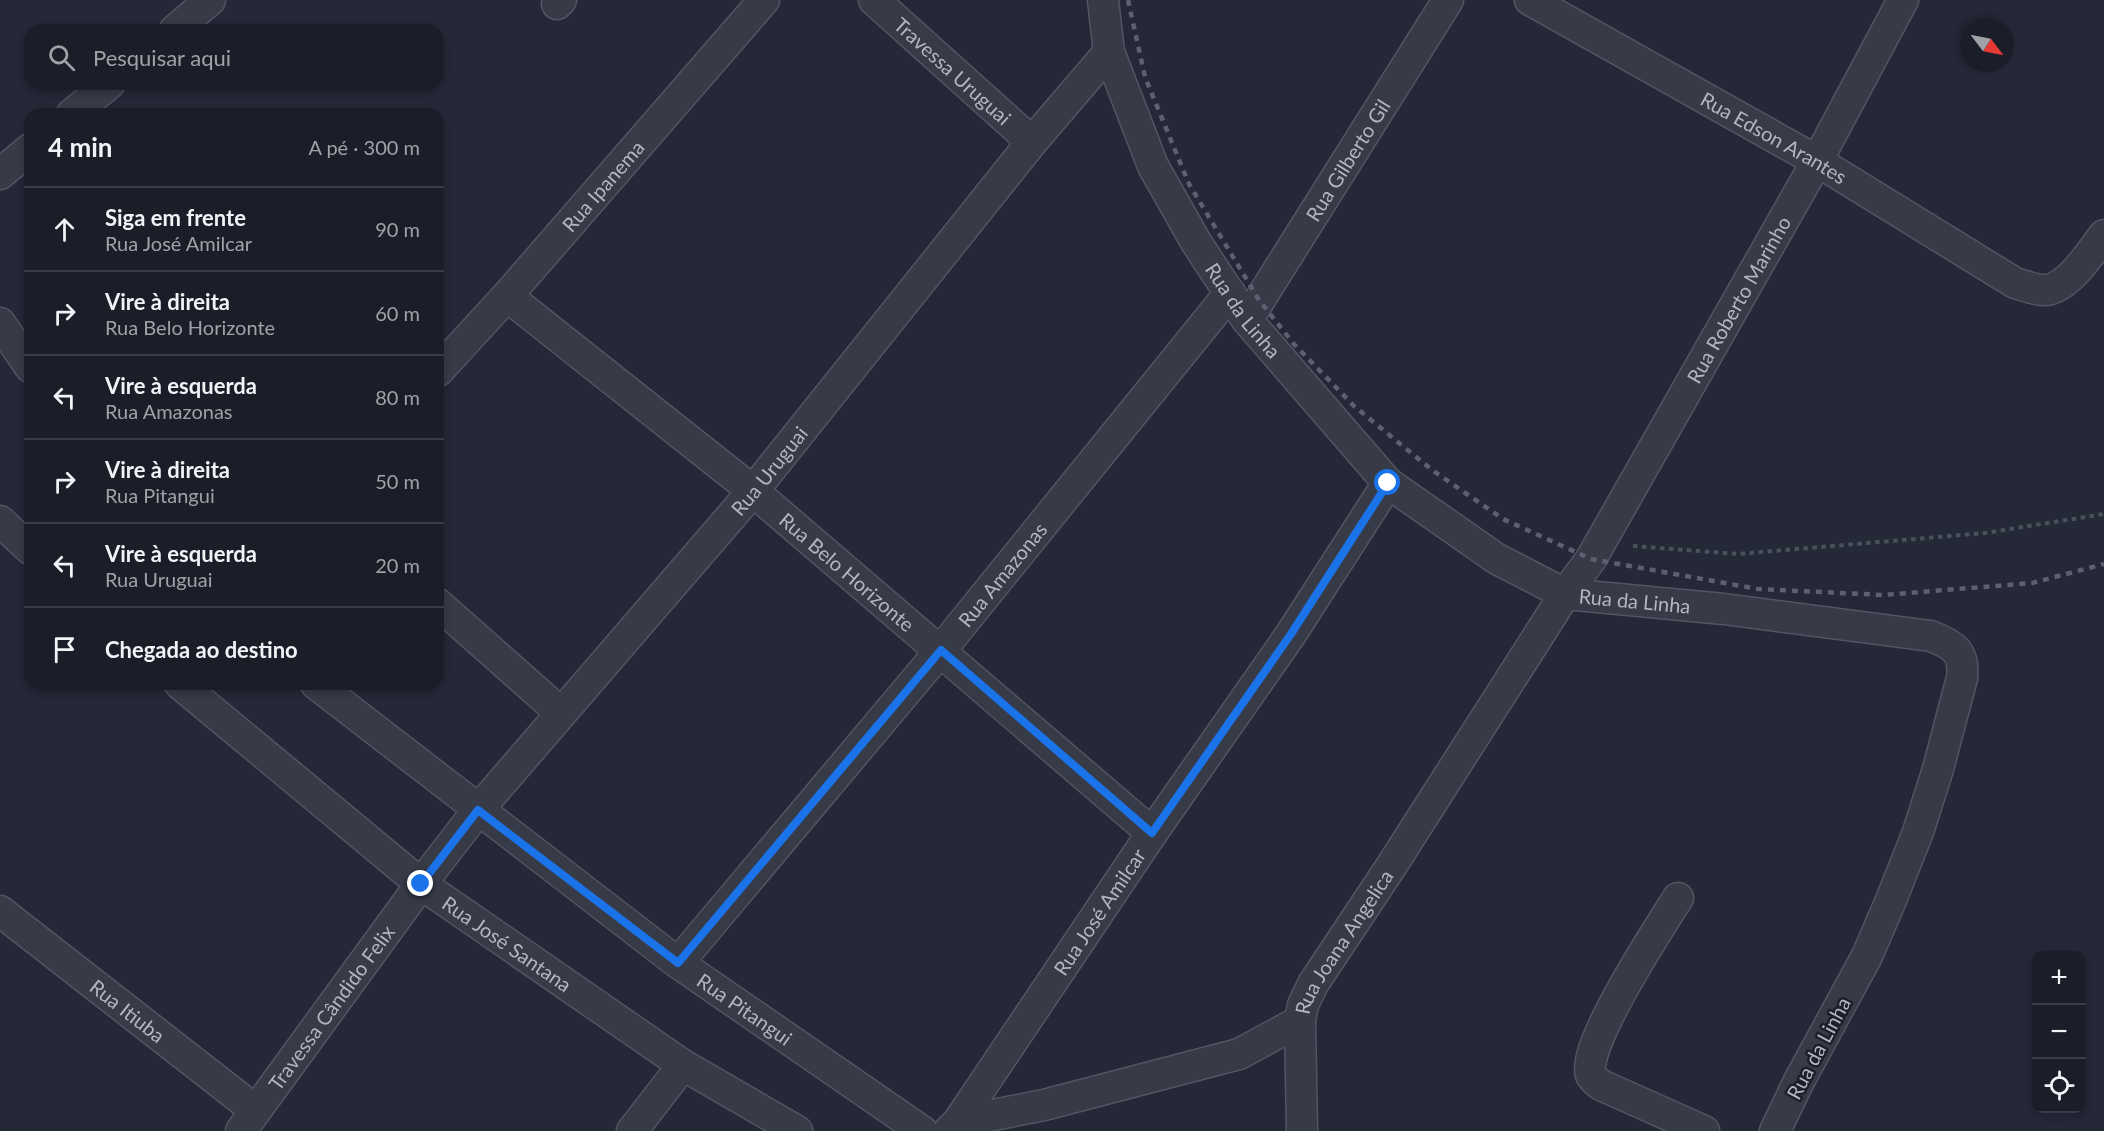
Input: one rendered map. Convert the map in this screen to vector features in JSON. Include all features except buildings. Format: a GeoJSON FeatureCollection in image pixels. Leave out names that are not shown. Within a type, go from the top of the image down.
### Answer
{"type":"FeatureCollection","features":[{"type":"Feature","properties":{"kind":"street"},"geometry":{"type":"LineString","coordinates":[[182,24],[210,0]]}},
{"type":"Feature","properties":{"kind":"street","name":"Rua Ipanema"},"geometry":{"type":"LineString","coordinates":[[444,364],[507,296],[765,0]]}},
{"type":"Feature","properties":{"kind":"street","name":"Travessa Uruguai"},"geometry":{"type":"LineString","coordinates":[[874,0],[1032,142]]}},
{"type":"Feature","properties":{"kind":"street","name":"Rua da Linha"},"geometry":{"type":"LineString","coordinates":[[1103,0],[1109,52],[1153,166],[1196,242],[1247,320],[1388,483],[1497,559],[1565,594],[1724,609],[1931,636],[1954,647],[1964,664],[1962,678],[1938,769],[1918,832],[1867,956],[1799,1081],[1775,1131]]}},
{"type":"Feature","properties":{"kind":"street","name":"Rua Gilberto Gil"},"geometry":{"type":"LineString","coordinates":[[1247,320],[1448,0]]}},
{"type":"Feature","properties":{"kind":"street","name":"Rua Edson Arantes"},"geometry":{"type":"LineString","coordinates":[[1530,0],[1817,160],[2015,283],[2034,289],[2049,290],[2064,282],[2104,235]]}},
{"type":"Feature","properties":{"kind":"street","name":"Rua Roberto Marinho"},"geometry":{"type":"LineString","coordinates":[[1565,594],[1591,560],[1817,160],[1903,0]]}},
{"type":"Feature","properties":{"kind":"street","name":"Rua Uruguai"},"geometry":{"type":"LineString","coordinates":[[421,884],[478,810],[753,491],[1032,142],[1109,52]]}},
{"type":"Feature","properties":{"kind":"street"},"geometry":{"type":"LineString","coordinates":[[79,108],[102,90]]}},
{"type":"Feature","properties":{"kind":"street"},"geometry":{"type":"LineString","coordinates":[[0,174],[24,154]]}},
{"type":"Feature","properties":{"kind":"street","name":"Rua Amazonas"},"geometry":{"type":"LineString","coordinates":[[678,963],[941,650],[1230,293]]}},
{"type":"Feature","properties":{"kind":"street","name":"Rua Belo Horizonte"},"geometry":{"type":"LineString","coordinates":[[507,296],[753,491],[1152,833]]}},
{"type":"Feature","properties":{"kind":"street"},"geometry":{"type":"LineString","coordinates":[[0,323],[24,358]]}},
{"type":"Feature","properties":{"kind":"street","name":"Rua José Amilcar"},"geometry":{"type":"LineString","coordinates":[[953,1126],[1152,833],[1291,634],[1388,483]]}},
{"type":"Feature","properties":{"kind":"street"},"geometry":{"type":"LineString","coordinates":[[0,521],[24,543]]}},
{"type":"Feature","properties":{"kind":"street","name":"Rua Joana Angelica"},"geometry":{"type":"LineString","coordinates":[[953,1126],[1044,1105],[1239,1054],[1300,1021],[1303,1005],[1313,984],[1565,594]]}},
{"type":"Feature","properties":{"kind":"street"},"geometry":{"type":"LineString","coordinates":[[444,609],[561,713]]}},
{"type":"Feature","properties":{"kind":"street","name":"Rua José Santana"},"geometry":{"type":"LineString","coordinates":[[187,690],[421,884],[683,1065],[797,1131]]}},
{"type":"Feature","properties":{"kind":"street","name":"Rua Pitangui"},"geometry":{"type":"LineString","coordinates":[[324,690],[678,963],[922,1131]]}},
{"type":"Feature","properties":{"kind":"street","name":"Travessa Cândido Felix"},"geometry":{"type":"LineString","coordinates":[[248,1121],[421,884]]}},
{"type":"Feature","properties":{"kind":"street"},"geometry":{"type":"LineString","coordinates":[[1678,898],[1618,997],[1595,1046],[1591,1076],[1601,1085],[1704,1131]]}},
{"type":"Feature","properties":{"kind":"street","name":"Rua Itiuba"},"geometry":{"type":"LineString","coordinates":[[0,911],[248,1121]]}},
{"type":"Feature","properties":{"kind":"street"},"geometry":{"type":"LineString","coordinates":[[1300,1021],[1302,1131]]}},
{"type":"Feature","properties":{"kind":"street"},"geometry":{"type":"LineString","coordinates":[[632,1131],[683,1065]]}},
{"type":"Feature","properties":{"kind":"path"},"geometry":{"type":"LineString","coordinates":[[1604,537],[1623,545],[1738,554],[1984,533],[2104,514]]}},
{"type":"Feature","properties":{"kind":"railway"},"geometry":{"type":"LineString","coordinates":[[1128,0],[1145,77],[1189,184],[1259,300],[1293,343],[1354,406],[1432,470],[1503,519],[1591,559],[1758,589],[1883,595],[2032,583],[2104,564]]}},
{"type":"Feature","properties":{"kind":"route"},"geometry":{"type":"LineString","coordinates":[[421,884],[478,810],[678,963],[941,650],[1152,833],[1291,634],[1388,483]]}}]}
